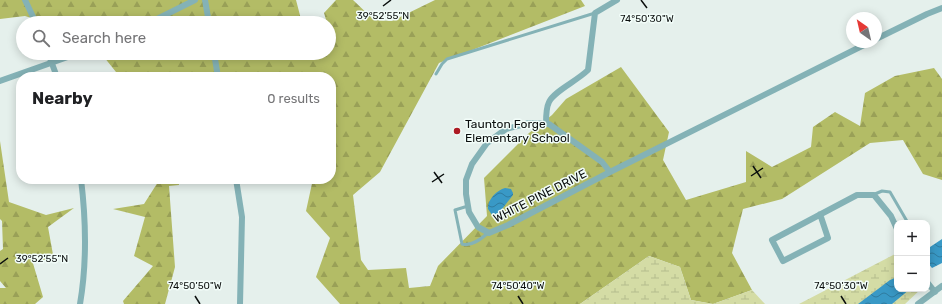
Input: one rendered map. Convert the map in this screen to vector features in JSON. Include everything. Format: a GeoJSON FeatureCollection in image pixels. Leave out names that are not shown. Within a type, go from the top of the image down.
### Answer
{"type":"FeatureCollection","features":[{"type":"Feature","properties":{"kind":"street"},"geometry":{"type":"LineString","coordinates":[[25,0],[33,16]]}},
{"type":"Feature","properties":{"kind":"street"},"geometry":{"type":"LineString","coordinates":[[163,16],[195,0]]}},
{"type":"Feature","properties":{"kind":"street"},"geometry":{"type":"LineString","coordinates":[[205,0],[208,16]]}},
{"type":"Feature","properties":{"kind":"street"},"geometry":{"type":"LineString","coordinates":[[546,124],[548,102],[555,94],[578,79],[588,70],[596,13],[617,0]]}},
{"type":"Feature","properties":{"kind":"street"},"geometry":{"type":"LineString","coordinates":[[882,36],[942,8]]}},
{"type":"Feature","properties":{"kind":"street","name":"WHITE PINE DRIVE"},"geometry":{"type":"LineString","coordinates":[[610,172],[602,162],[549,124],[529,123],[506,129],[487,143],[472,164],[466,180],[466,194],[469,212],[478,227],[489,233],[508,225],[610,172],[858,48]]}},
{"type":"Feature","properties":{"kind":"street"},"geometry":{"type":"LineString","coordinates":[[51,60],[55,72]]}},
{"type":"Feature","properties":{"kind":"street"},"geometry":{"type":"LineString","coordinates":[[26,72],[60,60]]}},
{"type":"Feature","properties":{"kind":"street"},"geometry":{"type":"LineString","coordinates":[[215,60],[217,72]]}},
{"type":"Feature","properties":{"kind":"street"},"geometry":{"type":"LineString","coordinates":[[0,81],[16,75]]}},
{"type":"Feature","properties":{"kind":"street"},"geometry":{"type":"LineString","coordinates":[[80,304],[84,268],[84,224],[81,184]]}},
{"type":"Feature","properties":{"kind":"street"},"geometry":{"type":"LineString","coordinates":[[237,184],[242,217],[240,304]]}},
{"type":"Feature","properties":{"kind":"street"},"geometry":{"type":"LineString","coordinates":[[820,214],[828,238],[783,261],[772,240],[820,214],[857,195],[874,195],[891,216],[894,222]]}},
{"type":"Feature","properties":{"kind":"street"},"geometry":{"type":"LineString","coordinates":[[930,286],[935,292]]}},
{"type":"Feature","properties":{"kind":"street"},"geometry":{"type":"LineString","coordinates":[[918,304],[942,286]]}},
{"type":"Feature","properties":{"kind":"lane"},"geometry":{"type":"LineString","coordinates":[[436,74],[447,59],[596,13]]}},
{"type":"Feature","properties":{"kind":"lane"},"geometry":{"type":"LineString","coordinates":[[874,195],[882,191],[890,192],[906,220]]}},
{"type":"Feature","properties":{"kind":"lane"},"geometry":{"type":"LineString","coordinates":[[468,206],[455,210],[462,244],[466,245],[478,241],[489,233]]}},
{"type":"Feature","properties":{"kind":"green space"},"geometry":{"type":"Polygon","coordinates":[[[0,0],[296,0],[300,16],[16,16],[0,19],[0,0]]]}},
{"type":"Feature","properties":{"kind":"green space"},"geometry":{"type":"Polygon","coordinates":[[[336,0],[353,0],[374,20],[392,21],[435,0],[581,0],[585,6],[439,63],[380,172],[353,195],[361,260],[368,270],[406,268],[409,288],[430,286],[438,266],[487,216],[484,178],[529,133],[552,115],[566,99],[621,67],[669,132],[663,160],[686,200],[746,182],[746,151],[772,167],[811,147],[813,127],[835,112],[860,126],[865,93],[895,76],[934,68],[942,79],[942,180],[923,174],[903,140],[870,143],[782,199],[743,209],[732,253],[752,290],[713,304],[691,300],[680,267],[649,256],[580,304],[340,304],[316,277],[330,238],[306,211],[312,184],[336,184],[336,72],[116,72],[106,60],[336,60],[336,16],[325,16],[324,13],[336,0]]]}},
{"type":"Feature","properties":{"kind":"green space"},"geometry":{"type":"Polygon","coordinates":[[[0,141],[9,202],[46,215],[74,208],[48,227],[54,260],[32,260],[43,297],[35,304],[0,304],[0,288],[6,288],[0,281],[0,251],[3,249],[2,221],[0,219],[0,141]]]}},
{"type":"Feature","properties":{"kind":"green space"},"geometry":{"type":"Polygon","coordinates":[[[157,184],[179,184],[169,186],[175,267],[165,304],[124,304],[123,301],[153,266],[134,256],[145,217],[113,209],[144,204],[157,184]]]}},
{"type":"Feature","properties":{"kind":"green space"},"geometry":{"type":"Polygon","coordinates":[[[894,255],[894,292],[918,292],[905,304],[799,304],[894,255]]]}},
{"type":"Feature","properties":{"kind":"green space"},"geometry":{"type":"Polygon","coordinates":[[[649,256],[680,267],[691,300],[713,304],[580,304],[649,256]]]}},
{"type":"Feature","properties":{"kind":"green space"},"geometry":{"type":"Polygon","coordinates":[[[752,290],[765,304],[713,304],[752,290]]]}},
{"type":"Feature","properties":{"kind":"water"},"geometry":{"type":"Polygon","coordinates":[[[505,188],[511,189],[513,195],[499,213],[492,215],[488,209],[489,202],[496,193],[505,188]]]}},
{"type":"Feature","properties":{"kind":"water"},"geometry":{"type":"Polygon","coordinates":[[[942,239],[942,263],[932,268],[930,266],[930,247],[942,239]]]}},
{"type":"Feature","properties":{"kind":"water"},"geometry":{"type":"Polygon","coordinates":[[[894,278],[894,292],[906,292],[892,304],[858,304],[894,278]]]}},
{"type":"Feature","properties":{"kind":"place","name":"Taunton Forge Elementary School"},"geometry":{"type":"Point","coordinates":[457,131]}}]}
